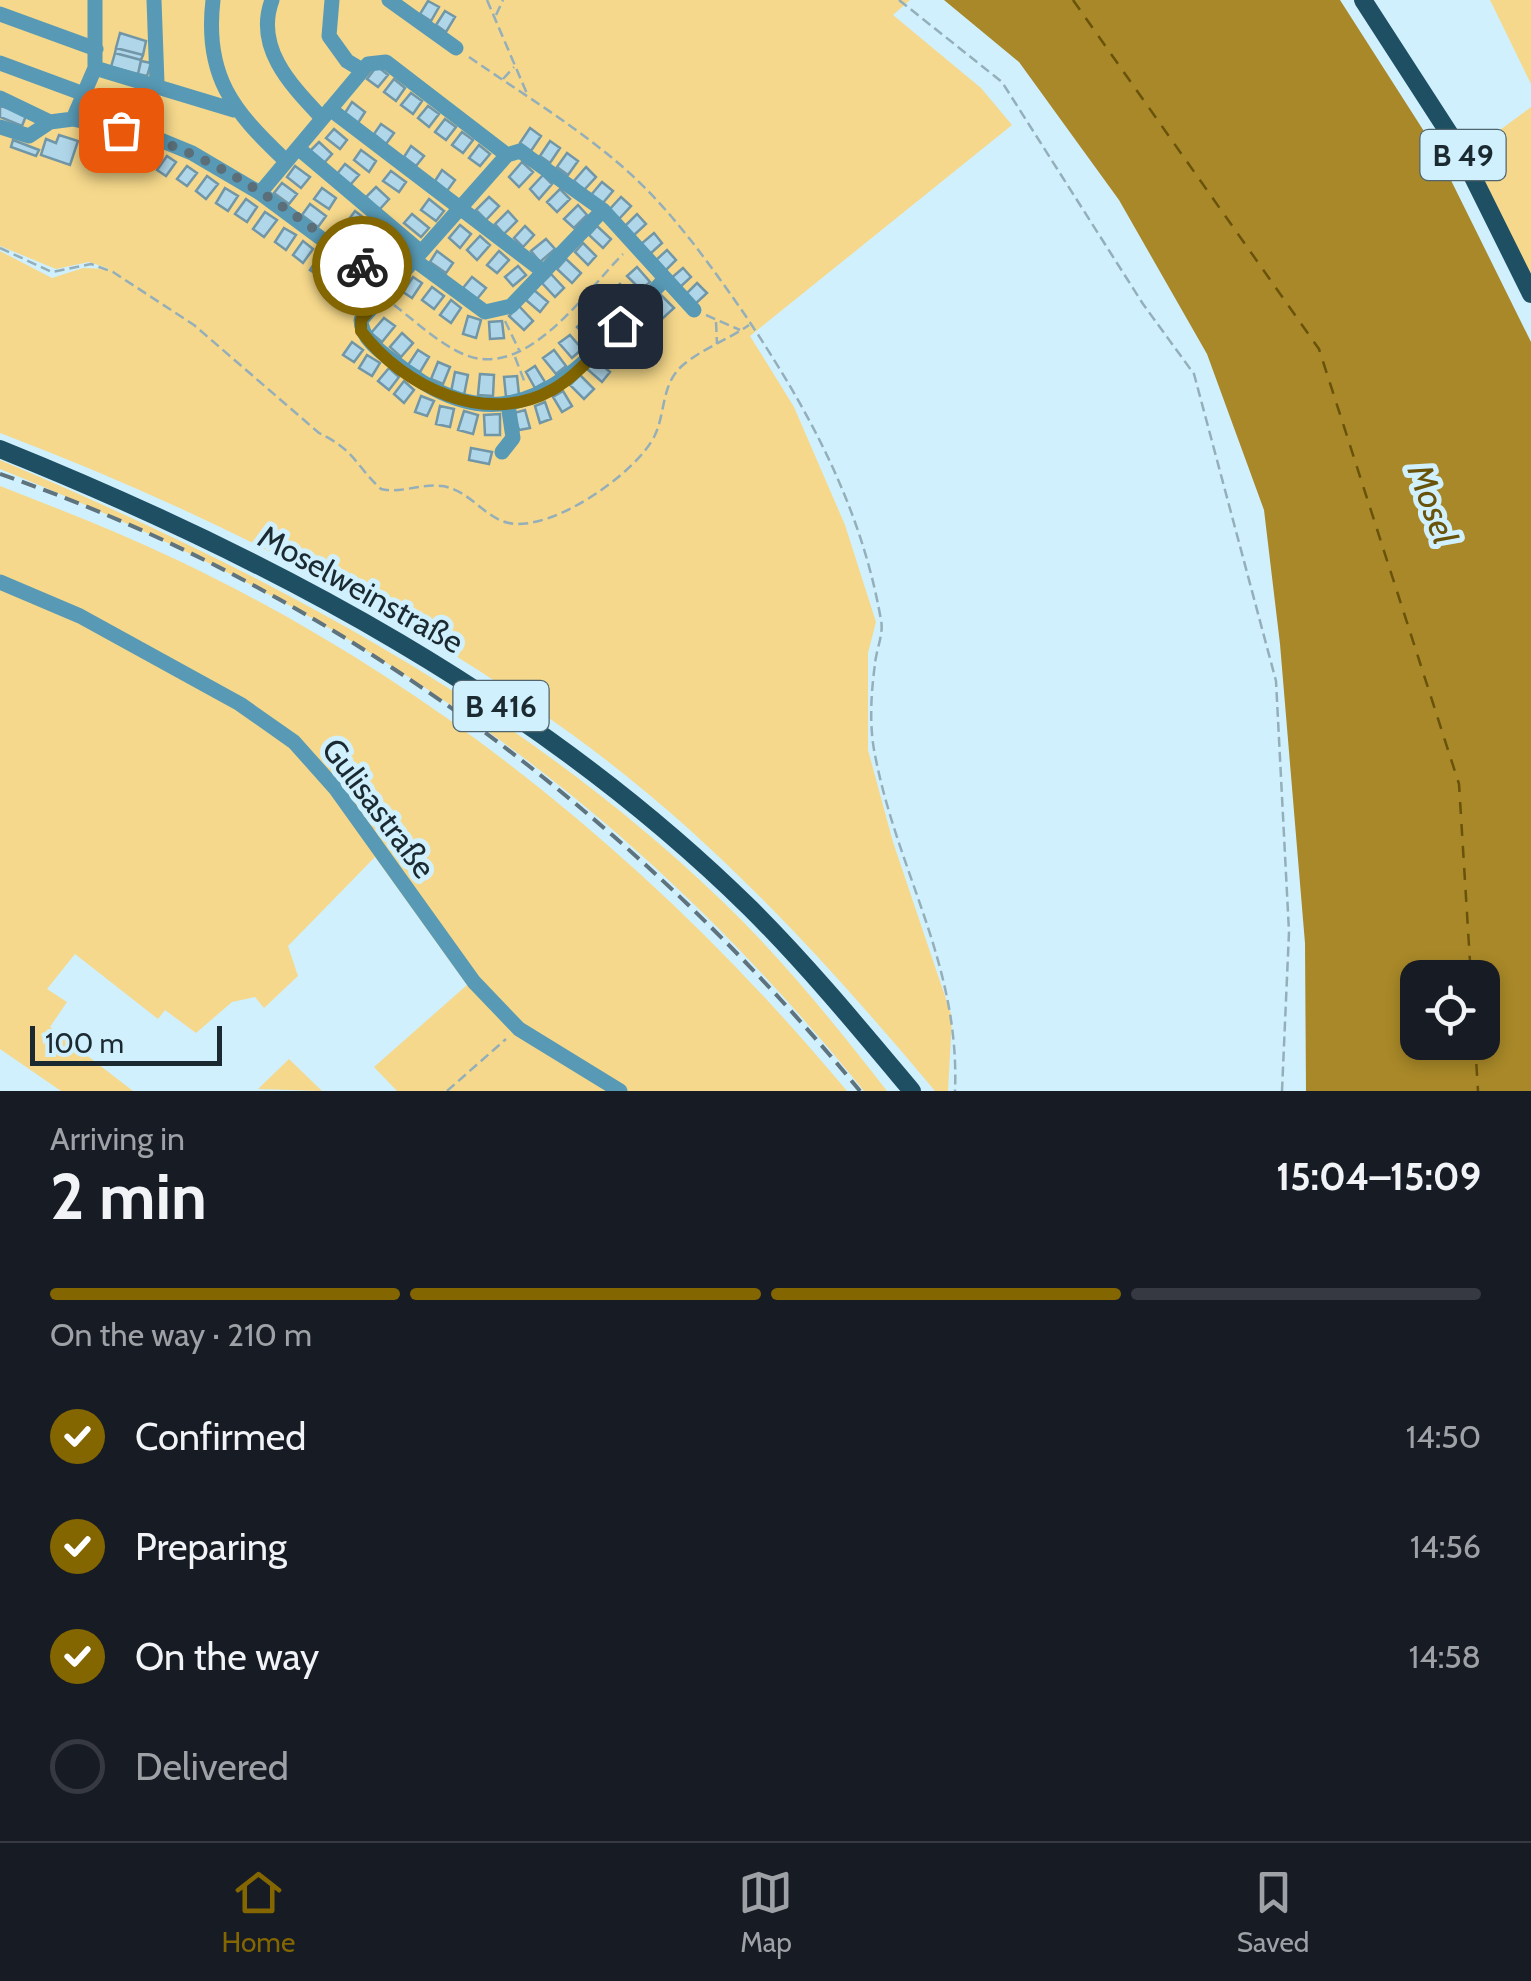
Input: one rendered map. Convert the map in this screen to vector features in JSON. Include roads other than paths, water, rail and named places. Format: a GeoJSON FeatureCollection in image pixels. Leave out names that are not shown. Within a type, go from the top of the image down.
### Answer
{"type":"FeatureCollection","features":[{"type":"Feature","properties":{"kind":"main road","name":"B 49"},"geometry":{"type":"LineString","coordinates":[[1363,0],[1458,147],[1531,294]]}},
{"type":"Feature","properties":{"kind":"main road","name":"Moselweinstraße"},"geometry":{"type":"LineString","coordinates":[[0,449],[214,543],[346,610],[489,697],[637,810],[751,909],[912,1091]]}},
{"type":"Feature","properties":{"kind":"street"},"geometry":{"type":"LineString","coordinates":[[73,119],[95,68],[96,0]]}},
{"type":"Feature","properties":{"kind":"street"},"geometry":{"type":"LineString","coordinates":[[154,0],[157,83]]}},
{"type":"Feature","properties":{"kind":"street"},"geometry":{"type":"LineString","coordinates":[[213,0],[212,42],[234,110]]}},
{"type":"Feature","properties":{"kind":"street"},"geometry":{"type":"LineString","coordinates":[[272,0],[268,34],[276,62],[326,114],[544,272]]}},
{"type":"Feature","properties":{"kind":"street"},"geometry":{"type":"LineString","coordinates":[[332,0],[328,36],[346,61],[362,70]]}},
{"type":"Feature","properties":{"kind":"street"},"geometry":{"type":"LineString","coordinates":[[389,0],[456,48]]}},
{"type":"Feature","properties":{"kind":"street"},"geometry":{"type":"LineString","coordinates":[[0,14],[96,49]]}},
{"type":"Feature","properties":{"kind":"street"},"geometry":{"type":"LineString","coordinates":[[260,193],[362,70],[377,60],[386,62],[508,155]]}},
{"type":"Feature","properties":{"kind":"street"},"geometry":{"type":"LineString","coordinates":[[0,63],[84,94]]}},
{"type":"Feature","properties":{"kind":"street"},"geometry":{"type":"LineString","coordinates":[[95,68],[157,83],[234,110],[284,160]]}},
{"type":"Feature","properties":{"kind":"street"},"geometry":{"type":"LineString","coordinates":[[0,98],[50,122]]}},
{"type":"Feature","properties":{"kind":"street"},"geometry":{"type":"LineString","coordinates":[[0,126],[29,136],[50,122],[73,119],[153,137],[192,153],[260,193],[388,288]]}},
{"type":"Feature","properties":{"kind":"street"},"geometry":{"type":"LineString","coordinates":[[298,148],[485,312],[500,311],[544,272],[602,210]]}},
{"type":"Feature","properties":{"kind":"street"},"geometry":{"type":"LineString","coordinates":[[665,279],[575,373],[531,398],[508,404],[460,400],[431,389],[361,331],[361,320],[388,288],[508,155],[520,151],[602,210],[694,310]]}},
{"type":"Feature","properties":{"kind":"street"},"geometry":{"type":"LineString","coordinates":[[502,452],[513,438],[508,404]]}},
{"type":"Feature","properties":{"kind":"street","name":"Gulisastraße"},"geometry":{"type":"LineString","coordinates":[[0,582],[80,616],[240,704],[294,742],[335,788],[474,982],[519,1029],[620,1091]]}},
{"type":"Feature","properties":{"kind":"water","name":"Mosel"},"geometry":{"type":"Polygon","coordinates":[[[944,0],[1340,0],[1436,150],[1531,342],[1531,1091],[1306,1091],[1305,943],[1280,644],[1264,510],[1207,354],[1119,200],[1019,62],[944,0]]]}},
{"type":"Feature","properties":{"kind":"railway"},"geometry":{"type":"LineString","coordinates":[[0,474],[125,523],[246,581],[361,648],[472,723],[578,806],[678,895],[772,990],[860,1091]]}}]}
